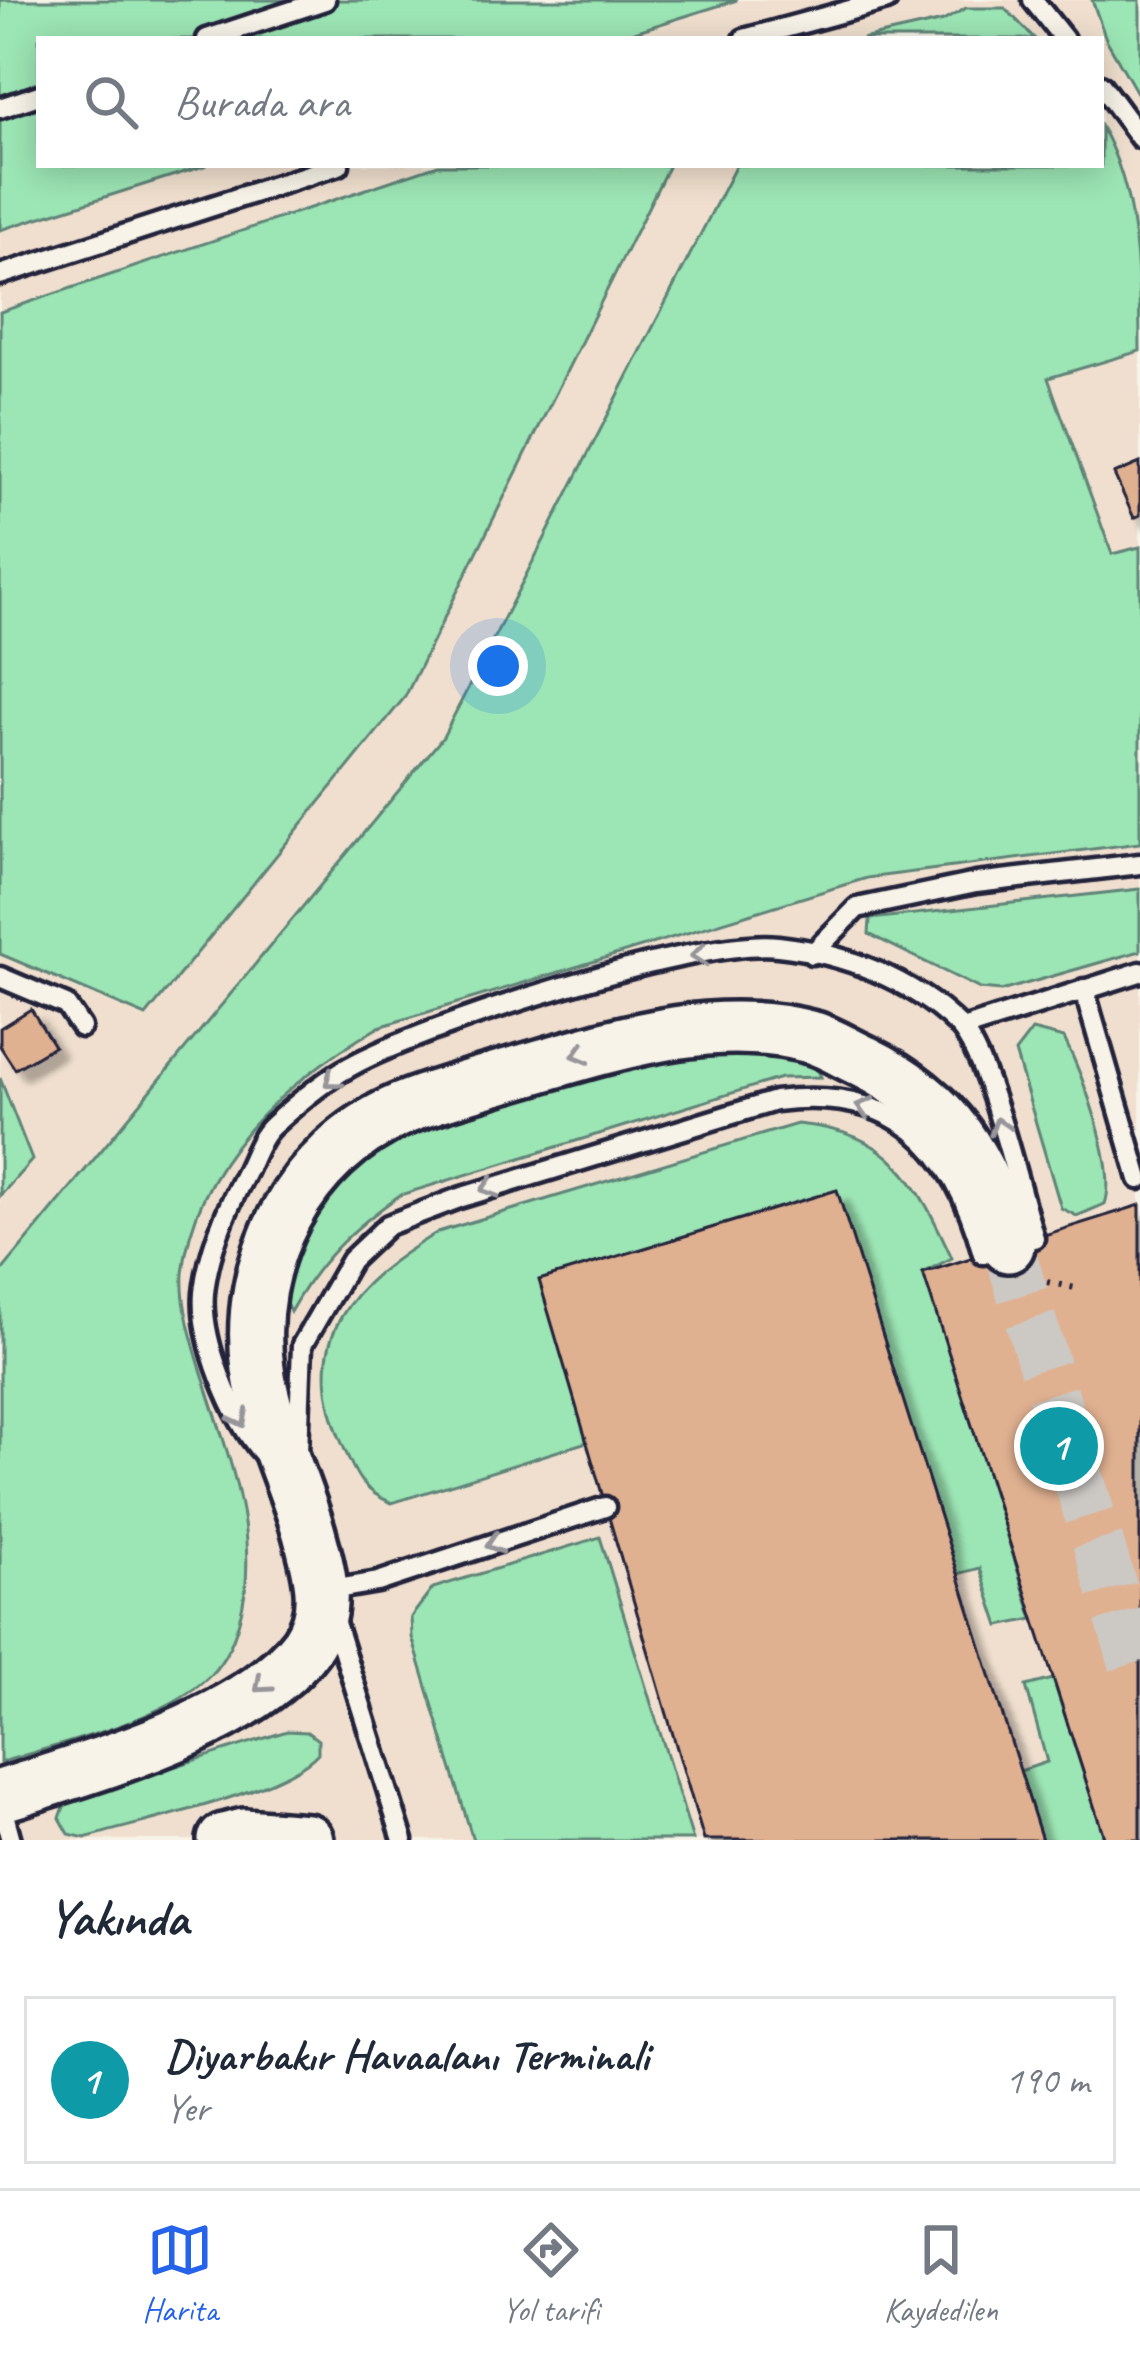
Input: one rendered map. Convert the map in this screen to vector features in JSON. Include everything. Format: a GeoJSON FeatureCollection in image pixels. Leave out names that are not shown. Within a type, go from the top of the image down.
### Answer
{"type":"FeatureCollection","features":[{"type":"Feature","properties":{"kind":"main road"},"geometry":{"type":"LineString","coordinates":[[0,1798],[130,1753],[239,1704],[307,1645],[325,1591],[258,1371],[255,1289],[281,1222],[311,1176],[349,1139],[382,1120],[479,1084],[616,1044],[724,1024],[815,1038],[903,1081],[959,1132],[987,1184],[1008,1246]]}},
{"type":"Feature","properties":{"kind":"main road"},"geometry":{"type":"LineString","coordinates":[[224,1840],[244,1835],[307,1840]]}},
{"type":"Feature","properties":{"kind":"lane"},"geometry":{"type":"LineString","coordinates":[[216,36],[325,0]]}},
{"type":"Feature","properties":{"kind":"lane"},"geometry":{"type":"LineString","coordinates":[[756,36],[887,0]]}},
{"type":"Feature","properties":{"kind":"lane"},"geometry":{"type":"LineString","coordinates":[[1033,0],[1062,36]]}},
{"type":"Feature","properties":{"kind":"lane"},"geometry":{"type":"LineString","coordinates":[[1104,89],[1140,139]]}},
{"type":"Feature","properties":{"kind":"lane"},"geometry":{"type":"LineString","coordinates":[[0,108],[36,96]]}},
{"type":"Feature","properties":{"kind":"lane"},"geometry":{"type":"LineString","coordinates":[[0,275],[329,168]]}},
{"type":"Feature","properties":{"kind":"lane"},"geometry":{"type":"LineString","coordinates":[[812,954],[856,908],[976,883],[1140,864]]}},
{"type":"Feature","properties":{"kind":"lane"},"geometry":{"type":"LineString","coordinates":[[297,1492],[239,1426],[218,1367],[204,1296],[223,1216],[268,1130],[350,1066],[479,1015],[668,959],[776,945],[879,970],[962,1030],[980,1066],[1008,1246]]}},
{"type":"Feature","properties":{"kind":"lane"},"geometry":{"type":"LineString","coordinates":[[962,1030],[1140,972]]}},
{"type":"Feature","properties":{"kind":"lane"},"geometry":{"type":"LineString","coordinates":[[0,977],[66,1005],[80,1027]]}},
{"type":"Feature","properties":{"kind":"lane"},"geometry":{"type":"LineString","coordinates":[[1084,989],[1139,1179]]}},
{"type":"Feature","properties":{"kind":"lane"},"geometry":{"type":"LineString","coordinates":[[297,1492],[302,1345],[322,1303],[351,1260],[388,1225],[459,1198],[775,1101],[813,1096],[874,1107],[934,1144],[971,1211],[1008,1246]]}},
{"type":"Feature","properties":{"kind":"lane"},"geometry":{"type":"LineString","coordinates":[[403,1840],[325,1591],[378,1582],[605,1508]]}},
{"type":"Feature","properties":{"kind":"lane"},"geometry":{"type":"LineString","coordinates":[[0,1798],[11,1840]]}},
{"type":"Feature","properties":{"kind":"path"},"geometry":{"type":"LineString","coordinates":[[1047,1282],[1075,1288]]}},
{"type":"Feature","properties":{"kind":"shaded area"},"geometry":{"type":"Polygon","coordinates":[[[0,0],[1140,0],[1140,1840],[0,1840],[0,0]]]}},
{"type":"Feature","properties":{"kind":"green space"},"geometry":{"type":"Polygon","coordinates":[[[0,0],[737,0],[622,36],[36,36],[36,168],[197,168],[0,230],[0,0]]]}},
{"type":"Feature","properties":{"kind":"green space"},"geometry":{"type":"Polygon","coordinates":[[[1092,0],[1140,0],[1140,98],[1106,39],[1092,0]]]}},
{"type":"Feature","properties":{"kind":"green space"},"geometry":{"type":"Polygon","coordinates":[[[966,8],[1005,8],[1032,36],[876,36],[943,21],[966,8]]]}},
{"type":"Feature","properties":{"kind":"green space"},"geometry":{"type":"Polygon","coordinates":[[[1104,133],[1130,206],[1140,351],[1048,378],[1112,554],[1140,547],[1140,843],[867,878],[379,1027],[311,1072],[279,1099],[226,1160],[205,1195],[183,1274],[188,1324],[231,1465],[244,1527],[245,1589],[230,1646],[203,1682],[159,1709],[0,1763],[0,1273],[443,737],[734,168],[1104,168],[1104,133]]]}},
{"type":"Feature","properties":{"kind":"green space"},"geometry":{"type":"Polygon","coordinates":[[[429,168],[668,168],[405,697],[146,1016],[0,954],[0,312],[429,168]]]}},
{"type":"Feature","properties":{"kind":"green space"},"geometry":{"type":"Polygon","coordinates":[[[1140,889],[1140,951],[1001,991],[980,989],[869,934],[870,919],[1140,889]]]}},
{"type":"Feature","properties":{"kind":"green space"},"geometry":{"type":"Polygon","coordinates":[[[1032,1030],[1064,1038],[1102,1145],[1107,1168],[1105,1204],[1077,1216],[1061,1208],[1015,1052],[1032,1030]]]}},
{"type":"Feature","properties":{"kind":"green space"},"geometry":{"type":"Polygon","coordinates":[[[770,1051],[816,1066],[821,1077],[781,1078],[400,1195],[338,1247],[290,1312],[281,1292],[313,1199],[398,1130],[628,1057],[770,1051]]]}},
{"type":"Feature","properties":{"kind":"green space"},"geometry":{"type":"Polygon","coordinates":[[[0,1078],[32,1160],[0,1196],[0,1078]]]}},
{"type":"Feature","properties":{"kind":"green space"},"geometry":{"type":"Polygon","coordinates":[[[797,1124],[856,1137],[878,1149],[912,1183],[939,1230],[952,1258],[924,1272],[1033,1619],[999,1626],[980,1568],[958,1574],[836,1190],[540,1280],[587,1442],[392,1503],[365,1486],[341,1441],[329,1405],[326,1372],[330,1343],[341,1317],[381,1272],[438,1232],[797,1124]]]}},
{"type":"Feature","properties":{"kind":"green space"},"geometry":{"type":"Polygon","coordinates":[[[600,1537],[693,1840],[473,1840],[412,1637],[411,1617],[433,1588],[600,1537]]]}},
{"type":"Feature","properties":{"kind":"green space"},"geometry":{"type":"Polygon","coordinates":[[[1053,1679],[1105,1840],[1042,1840],[1020,1771],[1047,1762],[1026,1686],[1053,1679]]]}},
{"type":"Feature","properties":{"kind":"green space"},"geometry":{"type":"Polygon","coordinates":[[[287,1731],[307,1732],[318,1740],[318,1753],[274,1781],[243,1793],[85,1838],[69,1834],[60,1818],[66,1801],[287,1731]]]}},
{"type":"Feature","properties":{"kind":"building"},"geometry":{"type":"Polygon","coordinates":[[[1140,463],[1140,515],[1134,518],[1114,474],[1140,463]]]}},
{"type":"Feature","properties":{"kind":"building"},"geometry":{"type":"Polygon","coordinates":[[[31,1009],[54,1046],[15,1069],[0,1046],[0,1028],[31,1009]]]}},
{"type":"Feature","properties":{"kind":"building"},"geometry":{"type":"Polygon","coordinates":[[[837,1190],[1042,1840],[704,1840],[539,1280],[837,1190]]]}},
{"type":"Feature","properties":{"kind":"building"},"geometry":{"type":"Polygon","coordinates":[[[1140,1205],[1140,1840],[1105,1840],[923,1273],[1140,1205]]]}},
{"type":"Feature","properties":{"kind":"tunnel"},"geometry":{"type":"LineString","coordinates":[[1008,1246],[1140,1681]]}},
{"type":"Feature","properties":{"kind":"place","name":"Diyarbakır Havaalanı Terminali"},"geometry":{"type":"Point","coordinates":[1059,1446]}}]}
